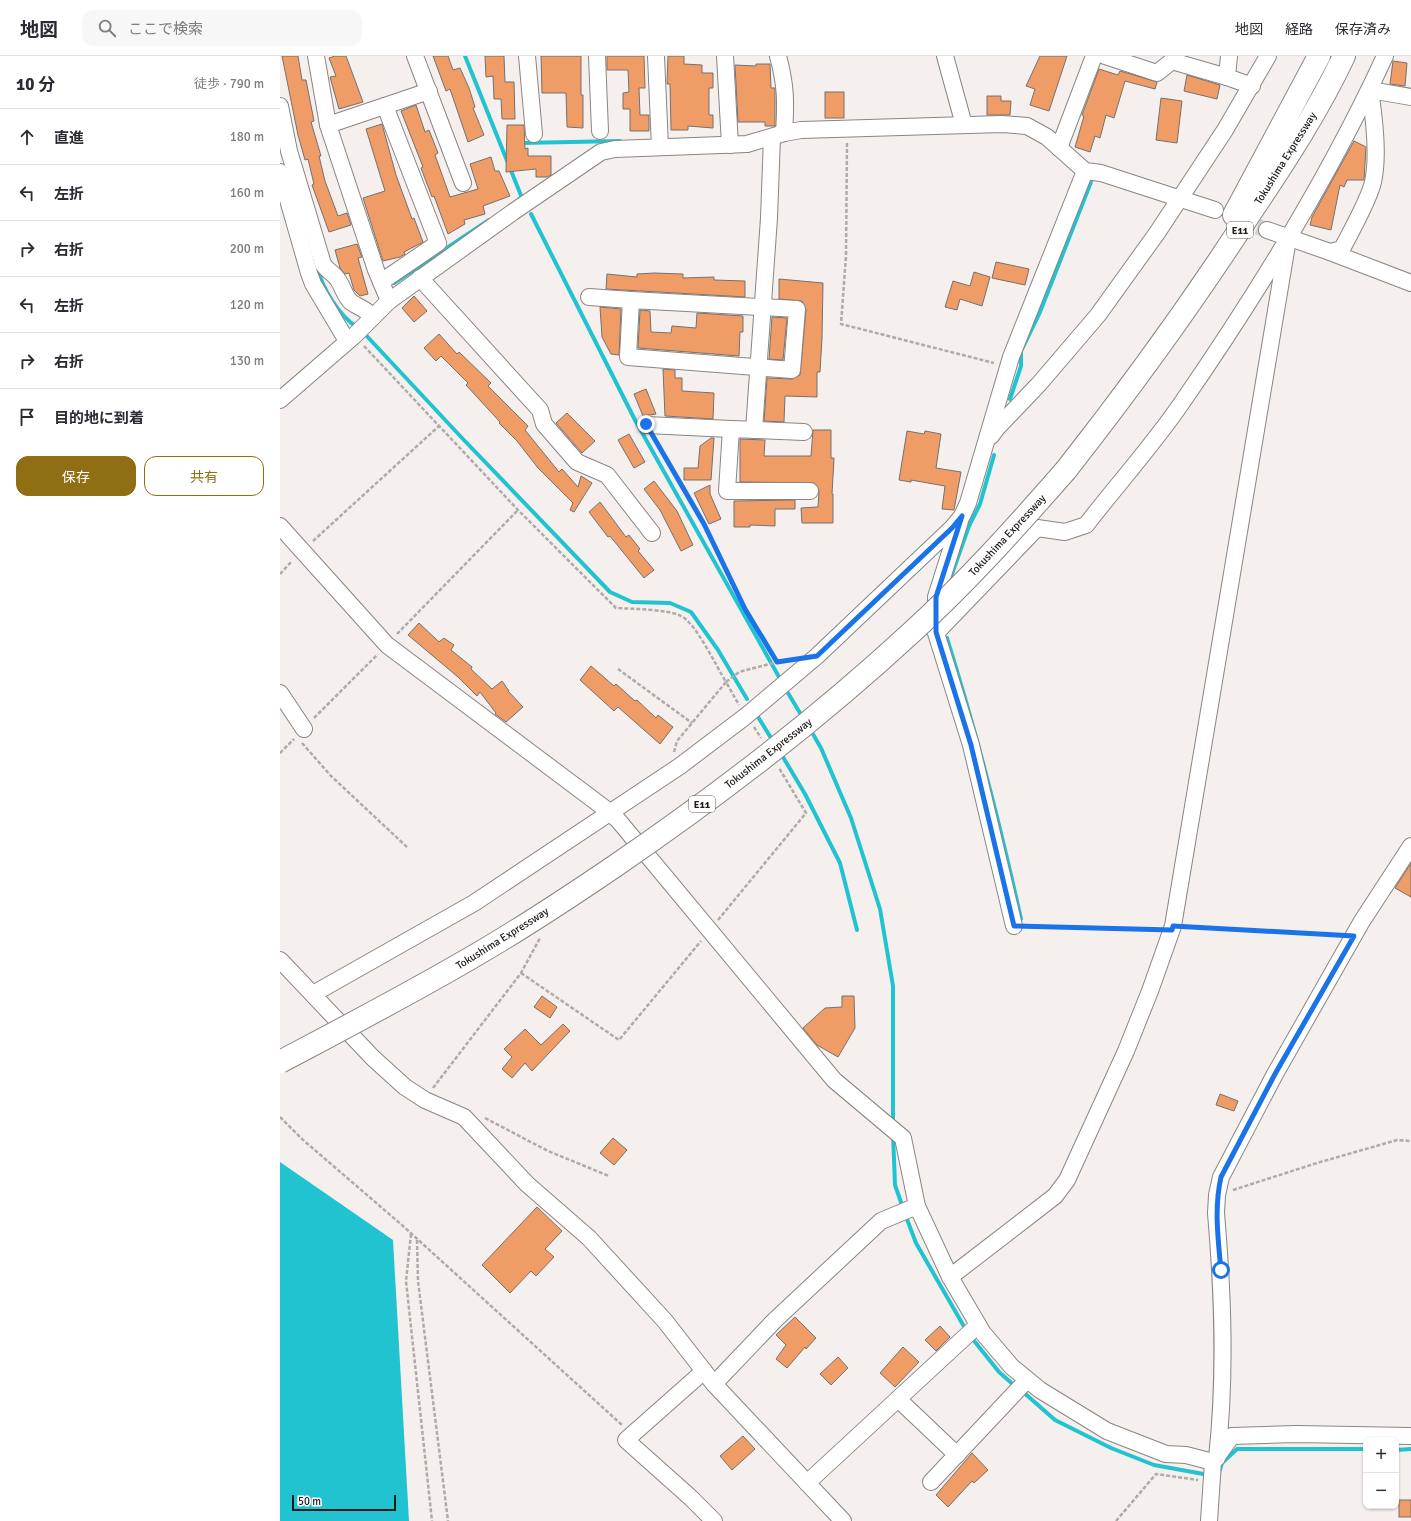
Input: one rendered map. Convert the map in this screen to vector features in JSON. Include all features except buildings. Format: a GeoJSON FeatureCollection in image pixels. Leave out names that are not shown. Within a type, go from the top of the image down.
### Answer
{"type":"FeatureCollection","features":[{"type":"Feature","properties":{"kind":"highway","name":"Tokushima Expressway"},"geometry":{"type":"LineString","coordinates":[[1124,396],[1215,249],[1319,56]]}},
{"type":"Feature","properties":{"kind":"highway","name":"Tokushima Expressway"},"geometry":{"type":"LineString","coordinates":[[280,1062],[375,1012],[483,951],[577,891],[663,833],[742,776],[839,697],[914,631],[1002,543],[1066,470],[1124,396],[1224,254],[1281,167],[1336,74],[1344,56]]}},
{"type":"Feature","properties":{"kind":"street"},"geometry":{"type":"LineString","coordinates":[[316,56],[328,125],[381,282],[389,300]]}},
{"type":"Feature","properties":{"kind":"street"},"geometry":{"type":"LineString","coordinates":[[415,56],[463,183]]}},
{"type":"Feature","properties":{"kind":"street"},"geometry":{"type":"LineString","coordinates":[[527,56],[534,134]]}},
{"type":"Feature","properties":{"kind":"street"},"geometry":{"type":"LineString","coordinates":[[597,56],[600,131]]}},
{"type":"Feature","properties":{"kind":"street"},"geometry":{"type":"LineString","coordinates":[[656,56],[660,147]]}},
{"type":"Feature","properties":{"kind":"street"},"geometry":{"type":"LineString","coordinates":[[725,56],[730,145]]}},
{"type":"Feature","properties":{"kind":"street"},"geometry":{"type":"LineString","coordinates":[[754,430],[769,218],[778,135],[786,106],[785,82],[778,56]]}},
{"type":"Feature","properties":{"kind":"street"},"geometry":{"type":"LineString","coordinates":[[945,56],[964,125]]}},
{"type":"Feature","properties":{"kind":"street"},"geometry":{"type":"LineString","coordinates":[[1059,148],[1094,56]]}},
{"type":"Feature","properties":{"kind":"street"},"geometry":{"type":"LineString","coordinates":[[1105,56],[1157,73],[1172,61],[1252,86]]}},
{"type":"Feature","properties":{"kind":"street"},"geometry":{"type":"LineString","coordinates":[[1227,77],[1229,56]]}},
{"type":"Feature","properties":{"kind":"street"},"geometry":{"type":"LineString","coordinates":[[986,444],[997,428],[1039,384],[1098,315],[1157,233],[1225,130],[1252,86],[1268,56]]}},
{"type":"Feature","properties":{"kind":"street"},"geometry":{"type":"LineString","coordinates":[[936,632],[1037,528],[1065,532],[1086,525],[1180,405],[1303,215],[1370,90],[1385,56]]}},
{"type":"Feature","properties":{"kind":"street"},"geometry":{"type":"LineString","coordinates":[[1370,90],[1411,97]]}},
{"type":"Feature","properties":{"kind":"street"},"geometry":{"type":"LineString","coordinates":[[1330,252],[1342,249],[1373,182],[1375,161],[1374,117],[1370,90]]}},
{"type":"Feature","properties":{"kind":"street"},"geometry":{"type":"LineString","coordinates":[[328,125],[429,91]]}},
{"type":"Feature","properties":{"kind":"street"},"geometry":{"type":"LineString","coordinates":[[280,106],[285,151],[317,271],[313,284],[359,331]]}},
{"type":"Feature","properties":{"kind":"street"},"geometry":{"type":"LineString","coordinates":[[381,282],[438,243],[385,106]]}},
{"type":"Feature","properties":{"kind":"street"},"geometry":{"type":"LineString","coordinates":[[280,400],[359,331],[389,300],[601,152],[615,149],[747,144],[778,135],[847,128],[1002,124],[1027,126],[1047,137],[1085,171],[1101,173],[1215,210]]}},
{"type":"Feature","properties":{"kind":"street"},"geometry":{"type":"LineString","coordinates":[[1014,926],[971,745],[936,632],[936,597],[962,516],[968,503],[1008,367],[1085,171]]}},
{"type":"Feature","properties":{"kind":"street"},"geometry":{"type":"LineString","coordinates":[[280,172],[317,271]]}},
{"type":"Feature","properties":{"kind":"street"},"geometry":{"type":"LineString","coordinates":[[1267,230],[1411,283]]}},
{"type":"Feature","properties":{"kind":"street"},"geometry":{"type":"LineString","coordinates":[[950,1277],[1054,1196],[1067,1180],[1126,1051],[1150,991],[1172,928],[1288,239]]}},
{"type":"Feature","properties":{"kind":"street"},"geometry":{"type":"LineString","coordinates":[[317,271],[337,278],[348,299],[352,303],[364,308],[359,331]]}},
{"type":"Feature","properties":{"kind":"street"},"geometry":{"type":"LineString","coordinates":[[420,278],[540,410],[544,424],[577,462],[607,475],[652,533]]}},
{"type":"Feature","properties":{"kind":"street"},"geometry":{"type":"LineString","coordinates":[[588,297],[797,309],[792,370],[628,357],[631,300]]}},
{"type":"Feature","properties":{"kind":"street"},"geometry":{"type":"LineString","coordinates":[[646,424],[804,432]]}},
{"type":"Feature","properties":{"kind":"street"},"geometry":{"type":"LineString","coordinates":[[731,429],[727,491],[810,491]]}},
{"type":"Feature","properties":{"kind":"street"},"geometry":{"type":"LineString","coordinates":[[313,994],[474,903],[680,766],[746,716],[817,656],[952,528],[962,516]]}},
{"type":"Feature","properties":{"kind":"street"},"geometry":{"type":"LineString","coordinates":[[280,526],[387,645],[611,813],[834,1080],[903,1138],[913,1208],[978,1325],[1012,1367],[1040,1390],[1107,1431],[1166,1454],[1186,1455],[1215,1460]]}},
{"type":"Feature","properties":{"kind":"street"},"geometry":{"type":"LineString","coordinates":[[280,693],[300,732]]}},
{"type":"Feature","properties":{"kind":"street"},"geometry":{"type":"LineString","coordinates":[[1209,1521],[1211,1481],[1221,1417],[1224,1326],[1216,1213],[1217,1195],[1221,1177],[1252,1116],[1354,936],[1411,846]]}},
{"type":"Feature","properties":{"kind":"street"},"geometry":{"type":"LineString","coordinates":[[280,960],[373,1058],[405,1087],[425,1100],[464,1117],[527,1184],[589,1238],[665,1321],[714,1384],[843,1521]]}},
{"type":"Feature","properties":{"kind":"street"},"geometry":{"type":"LineString","coordinates":[[714,1384],[781,1315],[881,1221],[894,1214],[913,1208]]}},
{"type":"Feature","properties":{"kind":"street"},"geometry":{"type":"LineString","coordinates":[[807,1483],[978,1325]]}},
{"type":"Feature","properties":{"kind":"street"},"geometry":{"type":"LineString","coordinates":[[704,1371],[626,1440],[691,1498],[714,1521]]}},
{"type":"Feature","properties":{"kind":"street"},"geometry":{"type":"LineString","coordinates":[[932,1482],[1027,1380]]}},
{"type":"Feature","properties":{"kind":"street"},"geometry":{"type":"LineString","coordinates":[[898,1399],[957,1455]]}},
{"type":"Feature","properties":{"kind":"street"},"geometry":{"type":"LineString","coordinates":[[1215,1460],[1232,1436],[1296,1434],[1411,1436]]}},
{"type":"Feature","properties":{"kind":"path"},"geometry":{"type":"LineString","coordinates":[[847,128],[846,256],[841,324],[1008,367]]}},
{"type":"Feature","properties":{"kind":"path"},"geometry":{"type":"LineString","coordinates":[[359,331],[439,426],[518,510],[616,608],[656,611],[681,616],[697,632],[726,682],[739,672],[775,662],[790,660]]}},
{"type":"Feature","properties":{"kind":"path"},"geometry":{"type":"LineString","coordinates":[[646,424],[704,524],[745,609],[775,662]]}},
{"type":"Feature","properties":{"kind":"path"},"geometry":{"type":"LineString","coordinates":[[280,574],[439,426]]}},
{"type":"Feature","properties":{"kind":"path"},"geometry":{"type":"LineString","coordinates":[[280,753],[518,510]]}},
{"type":"Feature","properties":{"kind":"path"},"geometry":{"type":"LineString","coordinates":[[618,669],[692,723]]}},
{"type":"Feature","properties":{"kind":"path"},"geometry":{"type":"LineString","coordinates":[[300,732],[331,776],[408,848]]}},
{"type":"Feature","properties":{"kind":"path"},"geometry":{"type":"LineString","coordinates":[[1014,926],[1172,928],[1354,936]]}},
{"type":"Feature","properties":{"kind":"path"},"geometry":{"type":"LineString","coordinates":[[521,973],[619,1040],[709,930]]}},
{"type":"Feature","properties":{"kind":"path"},"geometry":{"type":"LineString","coordinates":[[425,1100],[521,973],[540,938]]}},
{"type":"Feature","properties":{"kind":"path"},"geometry":{"type":"LineString","coordinates":[[280,1117],[302,1139],[411,1233],[632,1434]]}},
{"type":"Feature","properties":{"kind":"path"},"geometry":{"type":"LineString","coordinates":[[464,1117],[488,1118],[548,1151],[609,1176]]}},
{"type":"Feature","properties":{"kind":"path"},"geometry":{"type":"LineString","coordinates":[[1217,1195],[1317,1163],[1397,1140],[1411,1141]]}},
{"type":"Feature","properties":{"kind":"path"},"geometry":{"type":"LineString","coordinates":[[411,1233],[406,1281],[432,1521]]}},
{"type":"Feature","properties":{"kind":"path"},"geometry":{"type":"LineString","coordinates":[[417,1239],[418,1281],[448,1521]]}},
{"type":"Feature","properties":{"kind":"path"},"geometry":{"type":"LineString","coordinates":[[1116,1521],[1156,1474],[1211,1481]]}},
{"type":"Feature","properties":{"kind":"water"},"geometry":{"type":"Polygon","coordinates":[[[280,1162],[393,1240],[409,1521],[280,1521],[280,1162]]]}},
{"type":"Feature","properties":{"kind":"waterway"},"geometry":{"type":"LineString","coordinates":[[465,56],[522,198],[519,199]]}},
{"type":"Feature","properties":{"kind":"waterway"},"geometry":{"type":"LineString","coordinates":[[521,143],[620,141]]}},
{"type":"Feature","properties":{"kind":"waterway"},"geometry":{"type":"LineString","coordinates":[[1010,399],[1021,366],[1021,351],[1040,312],[1091,182]]}},
{"type":"Feature","properties":{"kind":"waterway"},"geometry":{"type":"LineString","coordinates":[[531,214],[635,420],[779,677]]}},
{"type":"Feature","properties":{"kind":"waterway"},"geometry":{"type":"LineString","coordinates":[[394,283],[489,220]]}},
{"type":"Feature","properties":{"kind":"waterway"},"geometry":{"type":"LineString","coordinates":[[317,267],[323,284],[332,301],[344,316],[358,328]]}},
{"type":"Feature","properties":{"kind":"waterway"},"geometry":{"type":"LineString","coordinates":[[363,332],[462,438],[610,592],[632,602],[670,603],[691,612],[718,650],[747,699]]}},
{"type":"Feature","properties":{"kind":"waterway"},"geometry":{"type":"LineString","coordinates":[[948,585],[969,526],[980,504],[994,455]]}},
{"type":"Feature","properties":{"kind":"waterway"},"geometry":{"type":"LineString","coordinates":[[947,638],[987,778],[1021,919]]}},
{"type":"Feature","properties":{"kind":"waterway"},"geometry":{"type":"LineString","coordinates":[[788,693],[803,718]]}},
{"type":"Feature","properties":{"kind":"waterway"},"geometry":{"type":"LineString","coordinates":[[758,717],[773,741]]}},
{"type":"Feature","properties":{"kind":"waterway"},"geometry":{"type":"LineString","coordinates":[[810,729],[821,748],[851,818],[880,909],[893,986],[893,1123]]}},
{"type":"Feature","properties":{"kind":"waterway"},"geometry":{"type":"LineString","coordinates":[[780,752],[805,794],[840,863],[857,930]]}},
{"type":"Feature","properties":{"kind":"waterway"},"geometry":{"type":"LineString","coordinates":[[893,1134],[895,1185],[903,1208]]}},
{"type":"Feature","properties":{"kind":"waterway"},"geometry":{"type":"LineString","coordinates":[[905,1214],[916,1243],[966,1330]]}},
{"type":"Feature","properties":{"kind":"waterway"},"geometry":{"type":"LineString","coordinates":[[971,1337],[999,1372],[1016,1387]]}},
{"type":"Feature","properties":{"kind":"waterway"},"geometry":{"type":"LineString","coordinates":[[1022,1391],[1055,1420],[1111,1448],[1154,1465],[1209,1475]]}},
{"type":"Feature","properties":{"kind":"waterway"},"geometry":{"type":"LineString","coordinates":[[1219,1473],[1222,1463],[1237,1449],[1363,1449]]}},
{"type":"Feature","properties":{"kind":"waterway"},"geometry":{"type":"LineString","coordinates":[[1399,1450],[1411,1449]]}},
{"type":"Feature","properties":{"kind":"tunnel"},"geometry":{"type":"LineString","coordinates":[[1235,218],[1267,230]]}},
{"type":"Feature","properties":{"kind":"route"},"geometry":{"type":"LineString","coordinates":[[646,424],[704,524],[745,609],[777,662],[817,656],[952,528],[962,516],[936,597],[936,632],[971,745],[1014,926],[1172,930],[1173,926],[1354,936],[1275,1074],[1221,1177],[1217,1195],[1216,1213],[1221,1270]]}}]}
